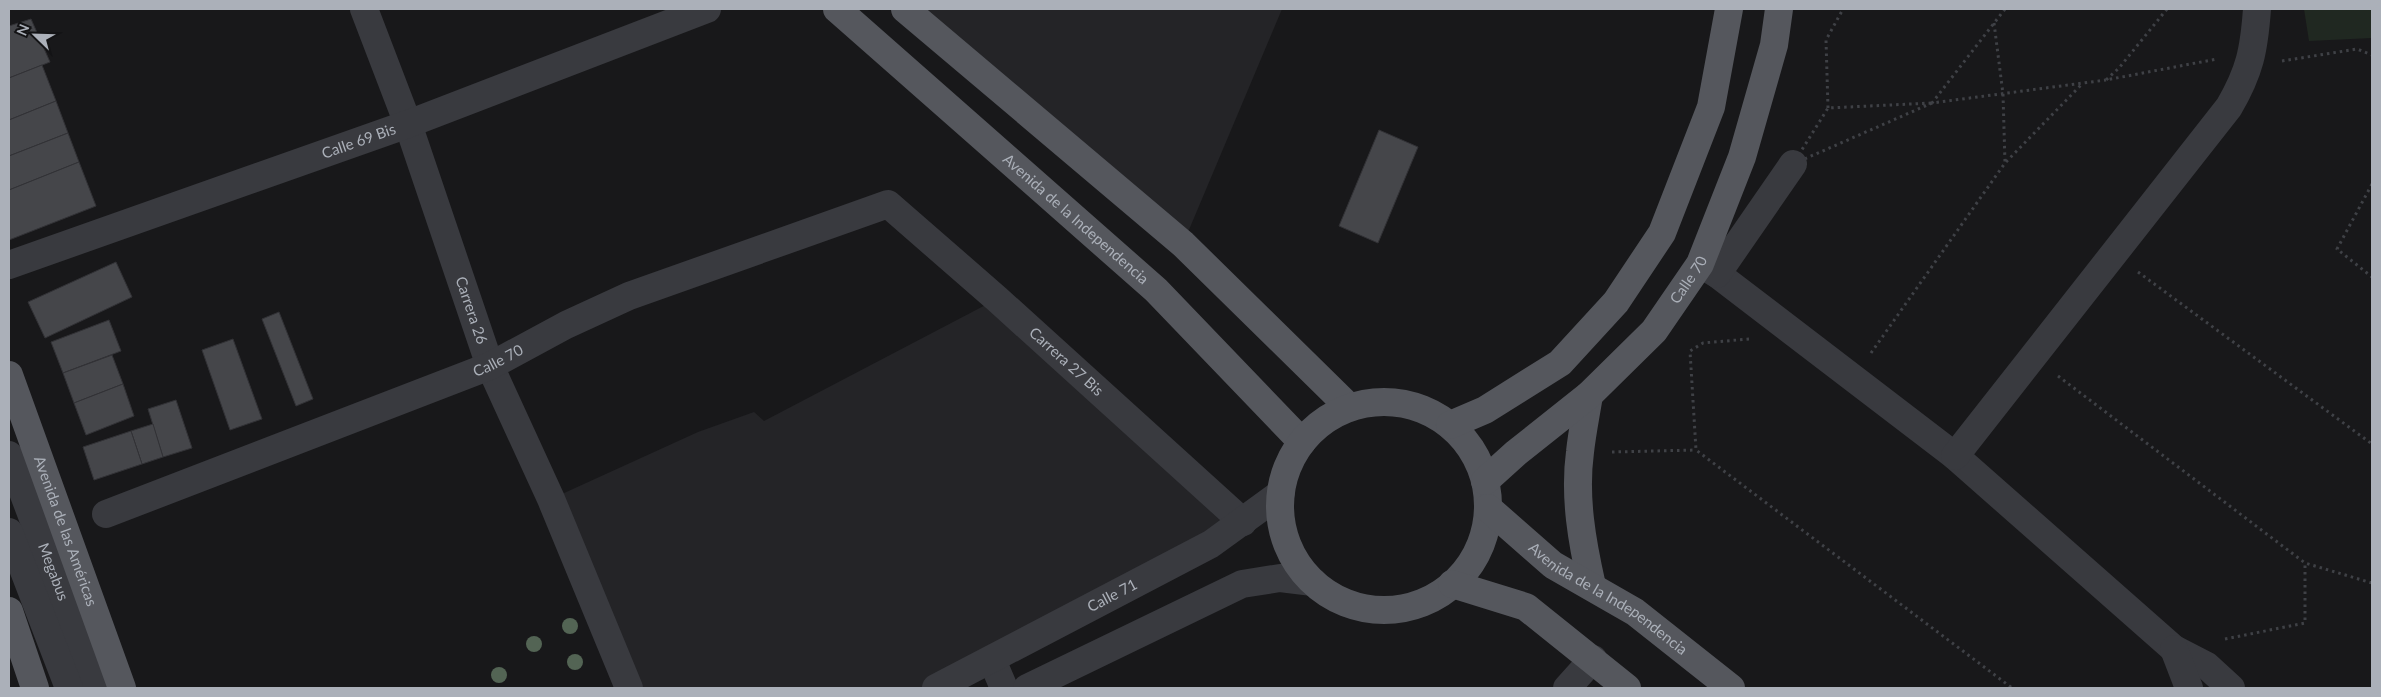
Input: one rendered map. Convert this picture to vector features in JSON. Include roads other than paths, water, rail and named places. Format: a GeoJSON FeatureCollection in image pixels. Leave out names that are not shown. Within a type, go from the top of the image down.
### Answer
{"type":"FeatureCollection","features":[{"type":"Feature","properties":{"kind":"main road","name":"Avenida de la Independencia"},"geometry":{"type":"LineString","coordinates":[[836,9],[1156,290],[1302,442]]}},
{"type":"Feature","properties":{"kind":"main road"},"geometry":{"type":"LineString","coordinates":[[905,9],[1183,244],[1349,407]]}},
{"type":"Feature","properties":{"kind":"main road"},"geometry":{"type":"LineString","coordinates":[[1450,425],[1486,410],[1560,363],[1616,302],[1642,264],[1662,233],[1711,107],[1729,9]]}},
{"type":"Feature","properties":{"kind":"main road","name":"Calle 70"},"geometry":{"type":"LineString","coordinates":[[1486,495],[1516,453],[1589,395],[1654,331],[1709,269],[1774,44],[1779,9]]}},
{"type":"Feature","properties":{"kind":"main road","name":"Avenida de las Américas"},"geometry":{"type":"LineString","coordinates":[[9,375],[122,688]]}},
{"type":"Feature","properties":{"kind":"main road"},"geometry":{"type":"LineString","coordinates":[[1589,395],[1579,453],[1578,497],[1581,533],[1592,586]]}},
{"type":"Feature","properties":{"kind":"main road"},"geometry":{"type":"LineString","coordinates":[[1376,401],[1402,403],[1428,411],[1450,425],[1472,450],[1486,495],[1486,523],[1479,547],[1465,570],[1452,584],[1422,602],[1406,607],[1381,610],[1356,607],[1333,597],[1313,582],[1293,557],[1290,549],[1282,526],[1281,493],[1285,475],[1302,442],[1324,420],[1349,407],[1376,401]]}},
{"type":"Feature","properties":{"kind":"main road","name":"Avenida de la Independencia"},"geometry":{"type":"LineString","coordinates":[[1486,495],[1553,565],[1635,612],[1732,688]]}},
{"type":"Feature","properties":{"kind":"main road"},"geometry":{"type":"LineString","coordinates":[[1452,584],[1526,607],[1627,688]]}},
{"type":"Feature","properties":{"kind":"main road"},"geometry":{"type":"LineString","coordinates":[[9,611],[35,688]]}},
{"type":"Feature","properties":{"kind":"street","name":"Carrera 26"},"geometry":{"type":"LineString","coordinates":[[364,9],[408,124],[490,366],[551,499],[629,688]]}},
{"type":"Feature","properties":{"kind":"street","name":"Calle 69 Bis"},"geometry":{"type":"LineString","coordinates":[[9,265],[408,124],[707,9]]}},
{"type":"Feature","properties":{"kind":"street"},"geometry":{"type":"LineString","coordinates":[[1955,456],[2228,107],[2241,86],[2251,59],[2255,41],[2257,9]]}},
{"type":"Feature","properties":{"kind":"street"},"geometry":{"type":"LineString","coordinates":[[1793,164],[1709,269],[1955,456],[2174,649],[2207,666],[2231,688]]}},
{"type":"Feature","properties":{"kind":"street","name":"Calle 70"},"geometry":{"type":"LineString","coordinates":[[106,514],[490,366],[566,324],[629,296],[888,204]]}},
{"type":"Feature","properties":{"kind":"street","name":"Carrera 27 Bis"},"geometry":{"type":"LineString","coordinates":[[888,204],[997,299],[1243,522]]}},
{"type":"Feature","properties":{"kind":"street","name":"Megabus"},"geometry":{"type":"LineString","coordinates":[[9,455],[97,688]]}},
{"type":"Feature","properties":{"kind":"street","name":"Calle 71"},"geometry":{"type":"LineString","coordinates":[[936,688],[1212,544],[1281,493]]}},
{"type":"Feature","properties":{"kind":"street","name":"Megabus"},"geometry":{"type":"LineString","coordinates":[[9,532],[68,688]]}},
{"type":"Feature","properties":{"kind":"street"},"geometry":{"type":"LineString","coordinates":[[1028,688],[1242,584],[1280,578],[1313,582]]}},
{"type":"Feature","properties":{"kind":"street"},"geometry":{"type":"LineString","coordinates":[[2174,649],[2189,688]]}},
{"type":"Feature","properties":{"kind":"street"},"geometry":{"type":"LineString","coordinates":[[992,660],[1004,688]]}},
{"type":"Feature","properties":{"kind":"street"},"geometry":{"type":"LineString","coordinates":[[1567,688],[1592,660]]}}]}
